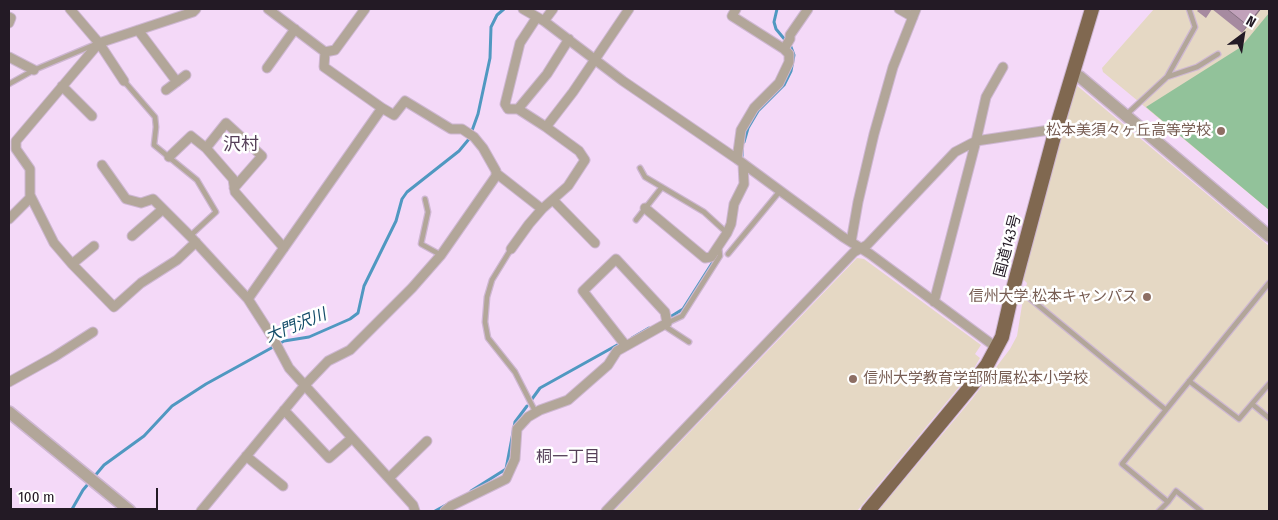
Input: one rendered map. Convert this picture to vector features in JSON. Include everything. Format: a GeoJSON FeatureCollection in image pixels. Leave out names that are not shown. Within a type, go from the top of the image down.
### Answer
{"type":"FeatureCollection","features":[{"type":"Feature","properties":{"kind":"highway","name":"国道143号"},"geometry":{"type":"LineString","coordinates":[[873,508],[972,385],[997,348],[1005,326],[1013,289],[1056,129],[1092,9]]}},
{"type":"Feature","properties":{"kind":"street"},"geometry":{"type":"LineString","coordinates":[[70,9],[99,43],[124,81]]}},
{"type":"Feature","properties":{"kind":"street"},"geometry":{"type":"LineString","coordinates":[[9,219],[30,198],[30,169],[16,149],[16,141],[99,43],[193,12],[196,9]]}},
{"type":"Feature","properties":{"kind":"street"},"geometry":{"type":"LineString","coordinates":[[268,9],[325,52],[335,50],[364,9]]}},
{"type":"Feature","properties":{"kind":"street"},"geometry":{"type":"LineString","coordinates":[[523,9],[569,39],[623,80],[740,161],[997,348]]}},
{"type":"Feature","properties":{"kind":"street"},"geometry":{"type":"LineString","coordinates":[[510,250],[542,209],[568,186],[585,160],[579,150],[518,109],[508,109],[505,104],[520,44],[540,19],[554,9]]}},
{"type":"Feature","properties":{"kind":"street"},"geometry":{"type":"LineString","coordinates":[[546,127],[573,92],[628,9]]}},
{"type":"Feature","properties":{"kind":"street"},"geometry":{"type":"LineString","coordinates":[[645,208],[704,258],[710,258],[727,233],[731,224],[734,204],[744,184],[740,161],[740,130],[754,108],[779,83],[789,62],[790,54],[786,45],[732,16],[736,9]]}},
{"type":"Feature","properties":{"kind":"street"},"geometry":{"type":"LineString","coordinates":[[786,45],[790,34],[808,9]]}},
{"type":"Feature","properties":{"kind":"street"},"geometry":{"type":"LineString","coordinates":[[851,242],[858,202],[876,127],[893,67],[914,13],[899,9]]}},
{"type":"Feature","properties":{"kind":"street"},"geometry":{"type":"LineString","coordinates":[[9,17],[11,18],[9,24]]}},
{"type":"Feature","properties":{"kind":"street"},"geometry":{"type":"LineString","coordinates":[[266,68],[295,29]]}},
{"type":"Feature","properties":{"kind":"street"},"geometry":{"type":"LineString","coordinates":[[138,30],[177,82]]}},
{"type":"Feature","properties":{"kind":"street"},"geometry":{"type":"LineString","coordinates":[[518,109],[547,74],[569,39]]}},
{"type":"Feature","properties":{"kind":"street"},"geometry":{"type":"LineString","coordinates":[[325,52],[324,67],[394,115],[405,101],[451,129],[462,129],[470,134],[484,148],[496,173],[542,209]]}},
{"type":"Feature","properties":{"kind":"street"},"geometry":{"type":"LineString","coordinates":[[9,57],[34,70]]}},
{"type":"Feature","properties":{"kind":"street"},"geometry":{"type":"LineString","coordinates":[[934,302],[986,97],[1003,67]]}},
{"type":"Feature","properties":{"kind":"street"},"geometry":{"type":"LineString","coordinates":[[1072,73],[1080,77],[1269,236]]}},
{"type":"Feature","properties":{"kind":"street"},"geometry":{"type":"LineString","coordinates":[[166,90],[186,75]]}},
{"type":"Feature","properties":{"kind":"street"},"geometry":{"type":"LineString","coordinates":[[62,86],[92,116]]}},
{"type":"Feature","properties":{"kind":"street"},"geometry":{"type":"LineString","coordinates":[[248,299],[300,222],[382,108]]}},
{"type":"Feature","properties":{"kind":"street"},"geometry":{"type":"LineString","coordinates":[[206,148],[226,123],[262,156],[234,188]]}},
{"type":"Feature","properties":{"kind":"street"},"geometry":{"type":"LineString","coordinates":[[606,511],[854,252],[867,245],[955,152],[976,141],[1056,129]]}},
{"type":"Feature","properties":{"kind":"street"},"geometry":{"type":"LineString","coordinates":[[169,157],[191,136],[206,148],[233,180],[235,192],[284,248]]}},
{"type":"Feature","properties":{"kind":"street"},"geometry":{"type":"LineString","coordinates":[[102,165],[126,199],[141,203],[152,198],[248,299],[273,338],[289,368],[413,505],[415,511]]}},
{"type":"Feature","properties":{"kind":"street"},"geometry":{"type":"LineString","coordinates":[[204,510],[305,384],[328,361],[350,350],[412,288],[440,255],[496,176],[496,173]]}},
{"type":"Feature","properties":{"kind":"street"},"geometry":{"type":"LineString","coordinates":[[30,195],[54,243],[114,307],[141,283],[177,260],[193,239]]}},
{"type":"Feature","properties":{"kind":"street"},"geometry":{"type":"LineString","coordinates":[[553,200],[596,243]]}},
{"type":"Feature","properties":{"kind":"street"},"geometry":{"type":"LineString","coordinates":[[132,236],[163,209]]}},
{"type":"Feature","properties":{"kind":"street"},"geometry":{"type":"LineString","coordinates":[[72,264],[94,246]]}},
{"type":"Feature","properties":{"kind":"street"},"geometry":{"type":"LineString","coordinates":[[444,511],[506,479],[515,459],[517,429],[528,418],[536,412],[568,400],[608,364],[617,351],[626,346],[665,324],[665,312],[616,259],[583,291],[626,346]]}},
{"type":"Feature","properties":{"kind":"street"},"geometry":{"type":"LineString","coordinates":[[9,382],[94,332]]}},
{"type":"Feature","properties":{"kind":"street"},"geometry":{"type":"LineString","coordinates":[[284,410],[329,458],[352,438]]}},
{"type":"Feature","properties":{"kind":"street"},"geometry":{"type":"LineString","coordinates":[[9,412],[130,511]]}},
{"type":"Feature","properties":{"kind":"street"},"geometry":{"type":"LineString","coordinates":[[388,478],[427,441]]}},
{"type":"Feature","properties":{"kind":"street"},"geometry":{"type":"LineString","coordinates":[[246,456],[283,486]]}},
{"type":"Feature","properties":{"kind":"lane"},"geometry":{"type":"LineString","coordinates":[[1126,116],[1167,78],[1195,27],[1189,9]]}},
{"type":"Feature","properties":{"kind":"lane"},"geometry":{"type":"LineString","coordinates":[[9,84],[34,70],[99,43]]}},
{"type":"Feature","properties":{"kind":"lane"},"geometry":{"type":"LineString","coordinates":[[1167,78],[1197,67],[1218,54]]}},
{"type":"Feature","properties":{"kind":"lane"},"geometry":{"type":"LineString","coordinates":[[124,81],[155,117],[154,145],[197,180],[216,212],[193,239]]}},
{"type":"Feature","properties":{"kind":"lane"},"geometry":{"type":"LineString","coordinates":[[640,168],[645,177],[704,212],[727,233]]}},
{"type":"Feature","properties":{"kind":"lane"},"geometry":{"type":"LineString","coordinates":[[636,220],[662,187]]}},
{"type":"Feature","properties":{"kind":"lane"},"geometry":{"type":"LineString","coordinates":[[728,254],[780,191]]}},
{"type":"Feature","properties":{"kind":"lane"},"geometry":{"type":"LineString","coordinates":[[425,199],[428,212],[420,244],[440,255]]}},
{"type":"Feature","properties":{"kind":"lane"},"geometry":{"type":"LineString","coordinates":[[689,342],[665,324],[682,316],[720,256],[719,245]]}},
{"type":"Feature","properties":{"kind":"lane"},"geometry":{"type":"LineString","coordinates":[[510,250],[492,280],[487,297],[486,322],[488,338],[515,372],[536,412]]}},
{"type":"Feature","properties":{"kind":"lane"},"geometry":{"type":"LineString","coordinates":[[1168,502],[1122,464],[1269,283]]}},
{"type":"Feature","properties":{"kind":"lane"},"geometry":{"type":"LineString","coordinates":[[1013,289],[1022,292],[1166,410]]}},
{"type":"Feature","properties":{"kind":"lane"},"geometry":{"type":"LineString","coordinates":[[1189,381],[1239,419],[1269,384]]}},
{"type":"Feature","properties":{"kind":"lane"},"geometry":{"type":"LineString","coordinates":[[1252,404],[1269,418]]}},
{"type":"Feature","properties":{"kind":"lane"},"geometry":{"type":"LineString","coordinates":[[1159,511],[1176,490],[1201,511]]}},
{"type":"Feature","properties":{"kind":"shaded area","name":"松本美須々ヶ丘高等学校"},"geometry":{"type":"Polygon","coordinates":[[[1154,9],[1269,9],[1269,210],[1103,72],[1102,68],[1154,9]]]}},
{"type":"Feature","properties":{"kind":"shaded area","name":"信州大学 松本キャンパス"},"geometry":{"type":"Polygon","coordinates":[[[1075,84],[1269,246],[1269,511],[878,511],[972,399],[1010,349],[1017,336],[1023,299],[1025,299],[1028,288],[1026,287],[1027,283],[1022,278],[1075,84]]]}},
{"type":"Feature","properties":{"kind":"shaded area","name":"信州大学教育学部附属松本小学校"},"geometry":{"type":"Polygon","coordinates":[[[857,258],[864,259],[981,345],[975,354],[980,358],[973,370],[857,511],[614,511],[857,258]]]}},
{"type":"Feature","properties":{"kind":"green space"},"geometry":{"type":"Polygon","coordinates":[[[1269,13],[1269,210],[1146,107],[1241,47],[1269,13]]]}},
{"type":"Feature","properties":{"kind":"building"},"geometry":{"type":"Polygon","coordinates":[[[1227,9],[1260,9],[1247,25],[1227,9]]]}},
{"type":"Feature","properties":{"kind":"waterway","name":"大門沢川"},"geometry":{"type":"LineString","coordinates":[[71,511],[83,490],[104,465],[144,436],[172,406],[206,384],[284,341],[309,337],[350,319],[358,313],[364,286],[396,221],[402,199],[407,192],[459,151],[469,139],[478,114],[490,58],[491,27],[497,15],[504,9]]}},
{"type":"Feature","properties":{"kind":"waterway"},"geometry":{"type":"LineString","coordinates":[[744,142],[748,128],[758,111],[784,85],[791,71],[794,55],[791,47],[776,29],[774,22],[777,9]]}},
{"type":"Feature","properties":{"kind":"waterway"},"geometry":{"type":"LineString","coordinates":[[742,148],[742,156]]}},
{"type":"Feature","properties":{"kind":"waterway"},"geometry":{"type":"LineString","coordinates":[[670,317],[683,309],[716,257]]}},
{"type":"Feature","properties":{"kind":"waterway"},"geometry":{"type":"LineString","coordinates":[[632,338],[649,328]]}},
{"type":"Feature","properties":{"kind":"waterway"},"geometry":{"type":"LineString","coordinates":[[532,399],[540,388],[619,344]]}},
{"type":"Feature","properties":{"kind":"waterway"},"geometry":{"type":"LineString","coordinates":[[471,491],[506,469],[515,422],[527,406]]}},
{"type":"Feature","properties":{"kind":"waterway"},"geometry":{"type":"LineString","coordinates":[[435,511],[446,505]]}},
{"type":"Feature","properties":{"kind":"place","name":"松本美須々ヶ丘高等学校"},"geometry":{"type":"Point","coordinates":[1221,131]}},
{"type":"Feature","properties":{"kind":"place","name":"信州大学 松本キャンパス"},"geometry":{"type":"Point","coordinates":[1147,297]}},
{"type":"Feature","properties":{"kind":"place","name":"信州大学教育学部附属松本小学校"},"geometry":{"type":"Point","coordinates":[853,379]}},
{"type":"Feature","properties":{"kind":"district","name":"沢村"},"geometry":{"type":"Point","coordinates":[241,145]}},
{"type":"Feature","properties":{"kind":"district","name":"桐一丁目"},"geometry":{"type":"Point","coordinates":[568,458]}}]}
